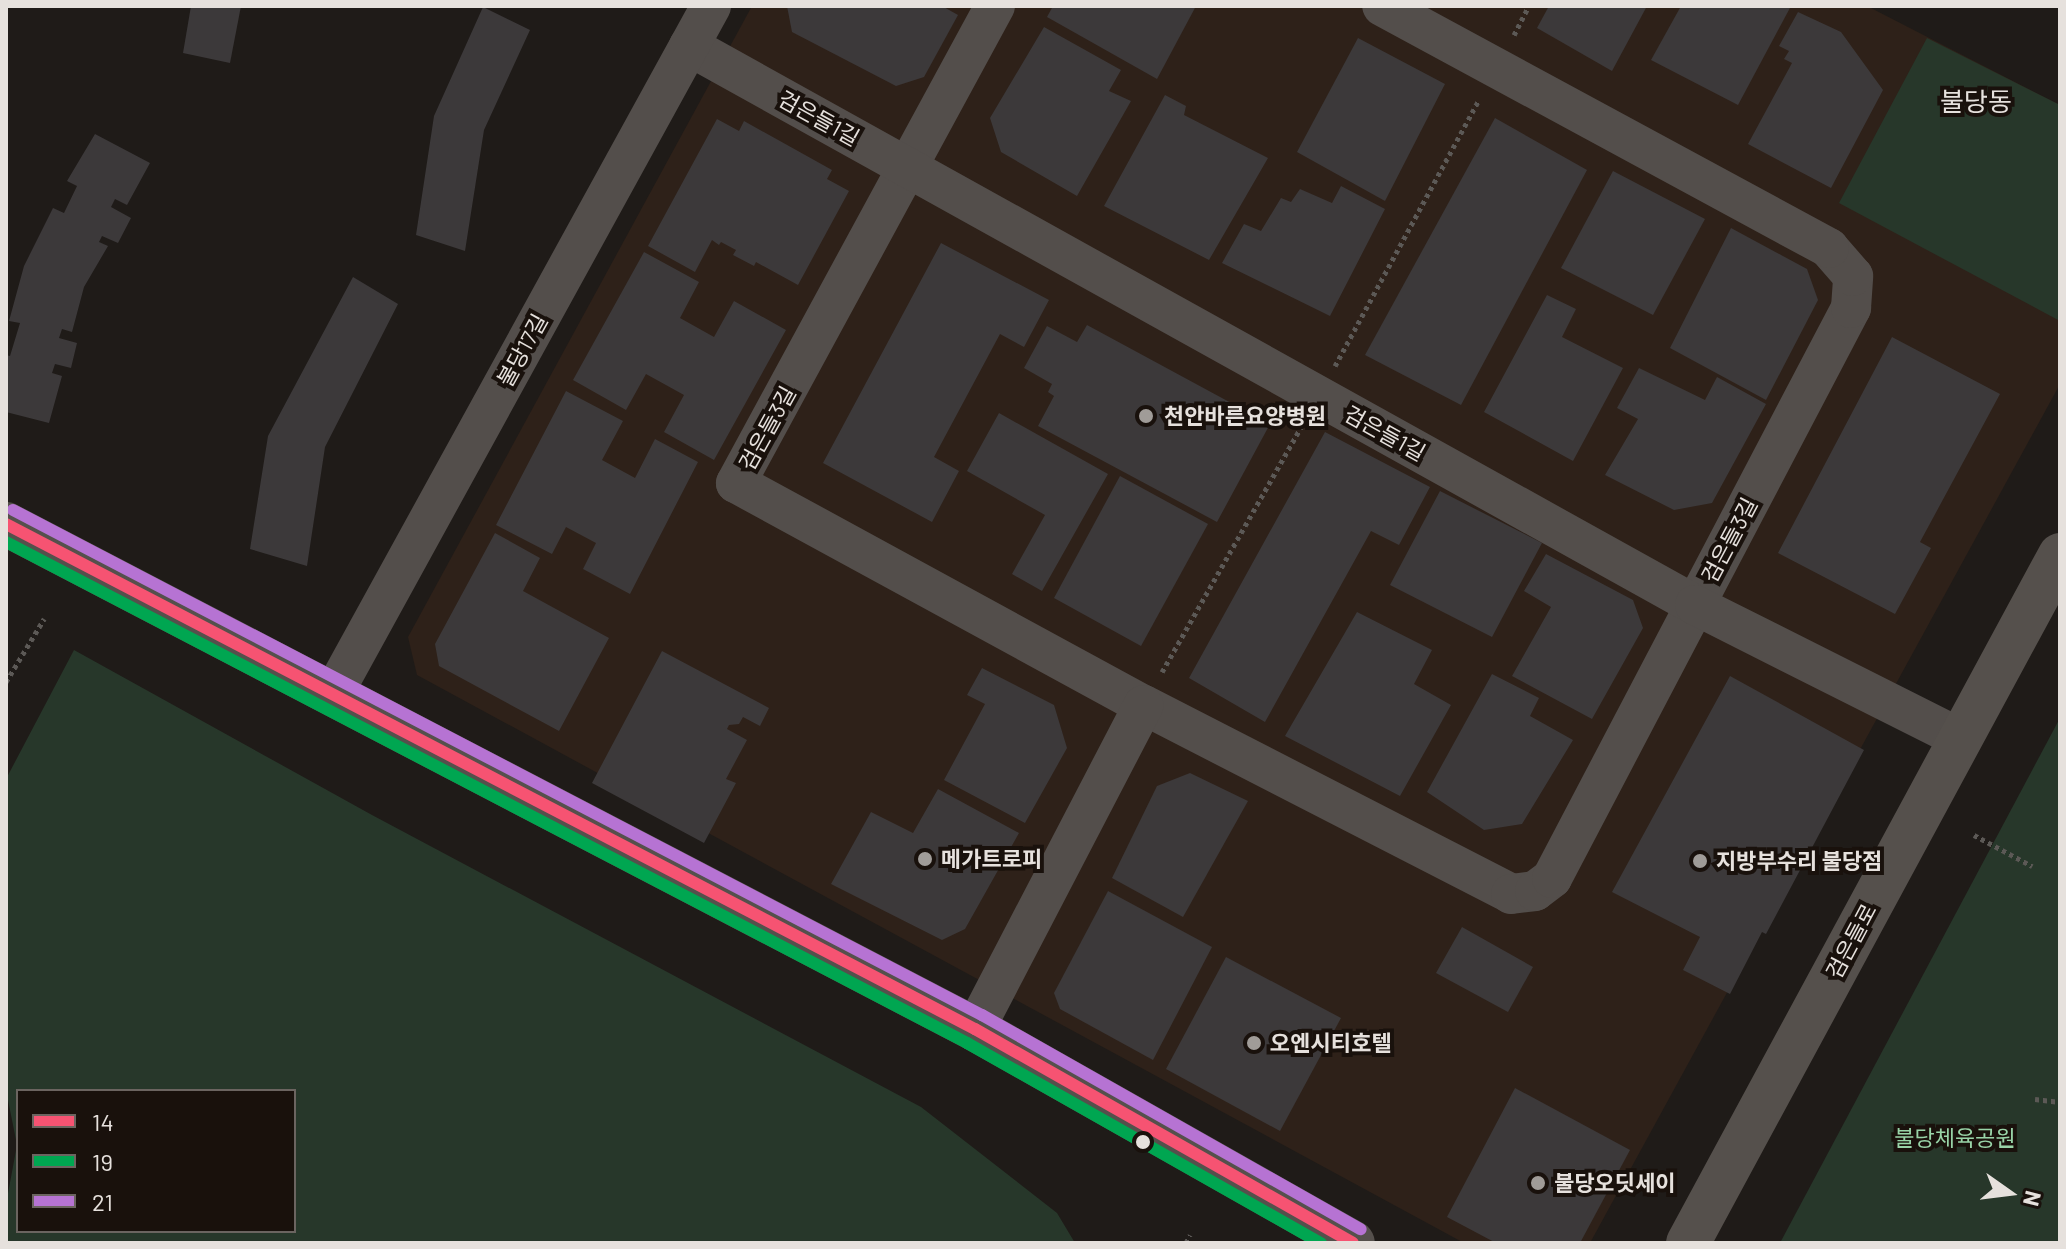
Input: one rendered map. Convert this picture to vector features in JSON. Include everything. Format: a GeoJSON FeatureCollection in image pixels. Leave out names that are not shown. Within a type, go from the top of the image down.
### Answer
{"type":"FeatureCollection","features":[{"type":"Feature","properties":{"kind":"street","name":"불당17길"},"geometry":{"type":"LineString","coordinates":[[333,694],[711,6]]}},
{"type":"Feature","properties":{"kind":"street","name":"검은들3길"},"geometry":{"type":"LineString","coordinates":[[995,6],[736,483],[1144,705],[1511,894],[1535,891],[1552,878],[1851,308],[1853,276],[1829,248],[1382,6]]}},
{"type":"Feature","properties":{"kind":"street","name":"검은들1길"},"geometry":{"type":"LineString","coordinates":[[689,46],[1695,605],[1961,739]]}},
{"type":"Feature","properties":{"kind":"street"},"geometry":{"type":"LineString","coordinates":[[6,524],[975,1029],[1353,1243]]}},
{"type":"Feature","properties":{"kind":"street","name":"검은들로"},"geometry":{"type":"LineString","coordinates":[[1688,1243],[2060,555]]}},
{"type":"Feature","properties":{"kind":"street"},"geometry":{"type":"LineString","coordinates":[[975,1029],[1144,705]]}},
{"type":"Feature","properties":{"kind":"path"},"geometry":{"type":"LineString","coordinates":[[6,682],[44,619]]}},
{"type":"Feature","properties":{"kind":"path"},"geometry":{"type":"LineString","coordinates":[[1974,835],[2032,866]]}},
{"type":"Feature","properties":{"kind":"path"},"geometry":{"type":"LineString","coordinates":[[2035,1099],[2060,1102]]}},
{"type":"Feature","properties":{"kind":"path"},"geometry":{"type":"LineString","coordinates":[[1186,1243],[1190,1235]]}},
{"type":"Feature","properties":{"kind":"shaded area"},"geometry":{"type":"Polygon","coordinates":[[[752,6],[1867,6],[2060,105],[2060,384],[1590,1243],[1464,1243],[417,675],[408,637],[752,6]]]}},
{"type":"Feature","properties":{"kind":"green space"},"geometry":{"type":"Polygon","coordinates":[[[1927,38],[2060,105],[2060,321],[1839,203],[1927,38]]]}},
{"type":"Feature","properties":{"kind":"green space"},"geometry":{"type":"Polygon","coordinates":[[[74,650],[372,815],[921,1107],[1057,1213],[1075,1243],[6,1243],[6,1204],[16,1150],[16,1233],[296,1233],[296,1089],[16,1089],[16,1140],[6,1090],[6,779],[74,650]]]}},
{"type":"Feature","properties":{"kind":"green space","name":"불당체육공원"},"geometry":{"type":"Polygon","coordinates":[[[2060,718],[2060,1243],[1780,1243],[2060,718]]]}},
{"type":"Feature","properties":{"kind":"building"},"geometry":{"type":"Polygon","coordinates":[[[191,6],[241,6],[230,63],[183,53],[191,6]]]}},
{"type":"Feature","properties":{"kind":"building"},"geometry":{"type":"Polygon","coordinates":[[[787,6],[942,6],[958,15],[924,77],[896,86],[792,32],[787,6]]]}},
{"type":"Feature","properties":{"kind":"building"},"geometry":{"type":"Polygon","coordinates":[[[1053,6],[1196,6],[1157,79],[1047,17],[1053,6]]]}},
{"type":"Feature","properties":{"kind":"building"},"geometry":{"type":"Polygon","coordinates":[[[1549,6],[1647,6],[1612,71],[1537,28],[1549,6]]]}},
{"type":"Feature","properties":{"kind":"building"},"geometry":{"type":"Polygon","coordinates":[[[1681,6],[1791,6],[1738,105],[1651,60],[1681,6]]]}},
{"type":"Feature","properties":{"kind":"building"},"geometry":{"type":"Polygon","coordinates":[[[483,7],[530,30],[484,130],[465,251],[416,235],[434,116],[483,7]]]}},
{"type":"Feature","properties":{"kind":"building"},"geometry":{"type":"Polygon","coordinates":[[[1798,12],[1841,32],[1883,90],[1831,188],[1748,144],[1792,63],[1784,59],[1789,51],[1779,46],[1798,12]]]}},
{"type":"Feature","properties":{"kind":"building"},"geometry":{"type":"Polygon","coordinates":[[[1044,27],[1121,70],[1109,91],[1131,101],[1077,196],[1001,152],[990,118],[1044,27]]]}},
{"type":"Feature","properties":{"kind":"building"},"geometry":{"type":"Polygon","coordinates":[[[1358,38],[1445,84],[1385,201],[1297,152],[1358,38]]]}},
{"type":"Feature","properties":{"kind":"building"},"geometry":{"type":"Polygon","coordinates":[[[1165,95],[1186,106],[1184,115],[1268,158],[1209,260],[1104,206],[1165,95]]]}},
{"type":"Feature","properties":{"kind":"building"},"geometry":{"type":"Polygon","coordinates":[[[1495,118],[1587,170],[1461,405],[1365,355],[1495,118]]]}},
{"type":"Feature","properties":{"kind":"building"},"geometry":{"type":"Polygon","coordinates":[[[717,119],[739,131],[744,121],[832,170],[827,179],[849,191],[798,285],[756,262],[754,266],[733,255],[736,250],[721,242],[719,245],[712,240],[695,272],[648,246],[717,119]]]}},
{"type":"Feature","properties":{"kind":"building"},"geometry":{"type":"Polygon","coordinates":[[[95,134],[150,163],[127,205],[115,199],[111,207],[131,218],[118,243],[102,236],[99,242],[108,246],[84,287],[72,332],[62,329],[59,338],[77,343],[71,368],[55,364],[52,373],[62,376],[49,423],[6,412],[6,355],[10,356],[20,323],[9,321],[24,266],[53,208],[64,213],[77,186],[67,181],[95,134]]]}},
{"type":"Feature","properties":{"kind":"building"},"geometry":{"type":"Polygon","coordinates":[[[1613,171],[1705,219],[1653,315],[1561,268],[1613,171]]]}},
{"type":"Feature","properties":{"kind":"building"},"geometry":{"type":"Polygon","coordinates":[[[1341,186],[1385,209],[1330,316],[1222,263],[1244,224],[1261,231],[1281,198],[1291,202],[1300,189],[1332,203],[1341,186]]]}},
{"type":"Feature","properties":{"kind":"building"},"geometry":{"type":"Polygon","coordinates":[[[1731,228],[1807,269],[1818,300],[1766,400],[1670,348],[1731,228]]]}},
{"type":"Feature","properties":{"kind":"building"},"geometry":{"type":"Polygon","coordinates":[[[941,243],[1049,300],[1024,347],[1000,334],[934,457],[959,471],[932,522],[823,463],[941,243]]]}},
{"type":"Feature","properties":{"kind":"building"},"geometry":{"type":"Polygon","coordinates":[[[644,252],[699,282],[680,318],[714,337],[734,301],[786,330],[714,460],[664,432],[684,395],[646,374],[626,410],[573,380],[644,252]]]}},
{"type":"Feature","properties":{"kind":"building"},"geometry":{"type":"Polygon","coordinates":[[[353,277],[398,304],[325,447],[307,566],[250,549],[268,436],[353,277]]]}},
{"type":"Feature","properties":{"kind":"building"},"geometry":{"type":"Polygon","coordinates":[[[1547,295],[1576,309],[1562,337],[1623,368],[1573,461],[1484,412],[1547,295]]]}},
{"type":"Feature","properties":{"kind":"building"},"geometry":{"type":"Polygon","coordinates":[[[1087,325],[1270,424],[1217,522],[1038,426],[1054,396],[1048,392],[1052,384],[1024,368],[1047,326],[1077,342],[1087,325]]]}},
{"type":"Feature","properties":{"kind":"building"},"geometry":{"type":"Polygon","coordinates":[[[1892,337],[2000,394],[1920,542],[1931,548],[1895,614],[1778,553],[1892,337]]]}},
{"type":"Feature","properties":{"kind":"building"},"geometry":{"type":"Polygon","coordinates":[[[1639,368],[1705,400],[1717,377],[1766,404],[1712,503],[1674,510],[1605,475],[1638,419],[1617,408],[1639,368]]]}},
{"type":"Feature","properties":{"kind":"building"},"geometry":{"type":"Polygon","coordinates":[[[566,391],[623,421],[602,460],[635,478],[655,439],[698,462],[630,594],[583,569],[596,543],[566,527],[552,554],[496,525],[566,391]]]}},
{"type":"Feature","properties":{"kind":"building"},"geometry":{"type":"Polygon","coordinates":[[[999,413],[1108,474],[1042,591],[1012,574],[1045,515],[967,471],[999,413]]]}},
{"type":"Feature","properties":{"kind":"building"},"geometry":{"type":"Polygon","coordinates":[[[1325,432],[1430,487],[1399,545],[1371,531],[1265,722],[1189,678],[1325,432]]]}},
{"type":"Feature","properties":{"kind":"building"},"geometry":{"type":"Polygon","coordinates":[[[1120,476],[1208,524],[1141,646],[1054,598],[1120,476]]]}},
{"type":"Feature","properties":{"kind":"building"},"geometry":{"type":"Polygon","coordinates":[[[1440,491],[1542,543],[1492,637],[1390,585],[1440,491]]]}},
{"type":"Feature","properties":{"kind":"building"},"geometry":{"type":"Polygon","coordinates":[[[495,533],[540,558],[523,591],[609,638],[559,731],[439,666],[435,644],[495,533]]]}},
{"type":"Feature","properties":{"kind":"building"},"geometry":{"type":"Polygon","coordinates":[[[1546,554],[1633,600],[1643,628],[1592,719],[1512,676],[1551,607],[1524,591],[1546,554]]]}},
{"type":"Feature","properties":{"kind":"building"},"geometry":{"type":"Polygon","coordinates":[[[1357,612],[1432,650],[1414,684],[1451,705],[1400,796],[1285,736],[1357,612]]]}},
{"type":"Feature","properties":{"kind":"building"},"geometry":{"type":"Polygon","coordinates":[[[662,651],[769,708],[760,726],[743,717],[739,724],[729,725],[727,729],[747,740],[726,779],[736,783],[704,843],[592,783],[662,651]]]}},
{"type":"Feature","properties":{"kind":"building"},"geometry":{"type":"Polygon","coordinates":[[[982,668],[1054,705],[1067,748],[1025,823],[944,780],[985,704],[967,695],[982,668]]]}},
{"type":"Feature","properties":{"kind":"building"},"geometry":{"type":"Polygon","coordinates":[[[1492,674],[1539,698],[1530,716],[1573,740],[1522,824],[1484,830],[1427,792],[1492,674]]]}},
{"type":"Feature","properties":{"kind":"building"},"geometry":{"type":"Polygon","coordinates":[[[1730,676],[1864,750],[1766,934],[1762,932],[1730,994],[1683,970],[1700,937],[1612,892],[1730,676]]]}},
{"type":"Feature","properties":{"kind":"building"},"geometry":{"type":"Polygon","coordinates":[[[1190,773],[1248,801],[1183,917],[1112,878],[1157,786],[1190,773]]]}},
{"type":"Feature","properties":{"kind":"building","name":"메가트로피"},"geometry":{"type":"Polygon","coordinates":[[[938,789],[1019,833],[965,929],[942,940],[831,884],[871,812],[913,833],[938,789]]]}},
{"type":"Feature","properties":{"kind":"building"},"geometry":{"type":"Polygon","coordinates":[[[1108,891],[1212,947],[1153,1060],[1060,1009],[1054,993],[1108,891]]]}},
{"type":"Feature","properties":{"kind":"building"},"geometry":{"type":"Polygon","coordinates":[[[1462,927],[1533,967],[1508,1012],[1436,973],[1462,927]]]}},
{"type":"Feature","properties":{"kind":"building","name":"오엔시티호텔"},"geometry":{"type":"Polygon","coordinates":[[[1226,957],[1341,1018],[1280,1131],[1166,1069],[1226,957]]]}},
{"type":"Feature","properties":{"kind":"building","name":"불당오딧세이"},"geometry":{"type":"Polygon","coordinates":[[[1515,1088],[1630,1150],[1580,1243],[1496,1243],[1447,1217],[1515,1088]]]}},
{"type":"Feature","properties":{"kind":"transit line","name":"21"},"geometry":{"type":"LineString","coordinates":[[13,510],[982,1015],[1361,1229]]}},
{"type":"Feature","properties":{"kind":"transit line","name":"14"},"geometry":{"type":"LineString","coordinates":[[6,524],[975,1029],[1353,1243]]}},
{"type":"Feature","properties":{"kind":"transit line","name":"19"},"geometry":{"type":"LineString","coordinates":[[6,542],[967,1043],[1321,1243]]}},
{"type":"Feature","properties":{"kind":"place","name":"천안바른요양병원"},"geometry":{"type":"Point","coordinates":[1146,416]}},
{"type":"Feature","properties":{"kind":"place","name":"메가트로피"},"geometry":{"type":"Point","coordinates":[925,859]}},
{"type":"Feature","properties":{"kind":"place","name":"지방부수리 불당점"},"geometry":{"type":"Point","coordinates":[1700,861]}},
{"type":"Feature","properties":{"kind":"place","name":"오엔시티호텔"},"geometry":{"type":"Point","coordinates":[1254,1043]}},
{"type":"Feature","properties":{"kind":"place","name":"불당오딧세이"},"geometry":{"type":"Point","coordinates":[1538,1183]}},
{"type":"Feature","properties":{"kind":"district","name":"불당동"},"geometry":{"type":"Point","coordinates":[1976,101]}}]}
